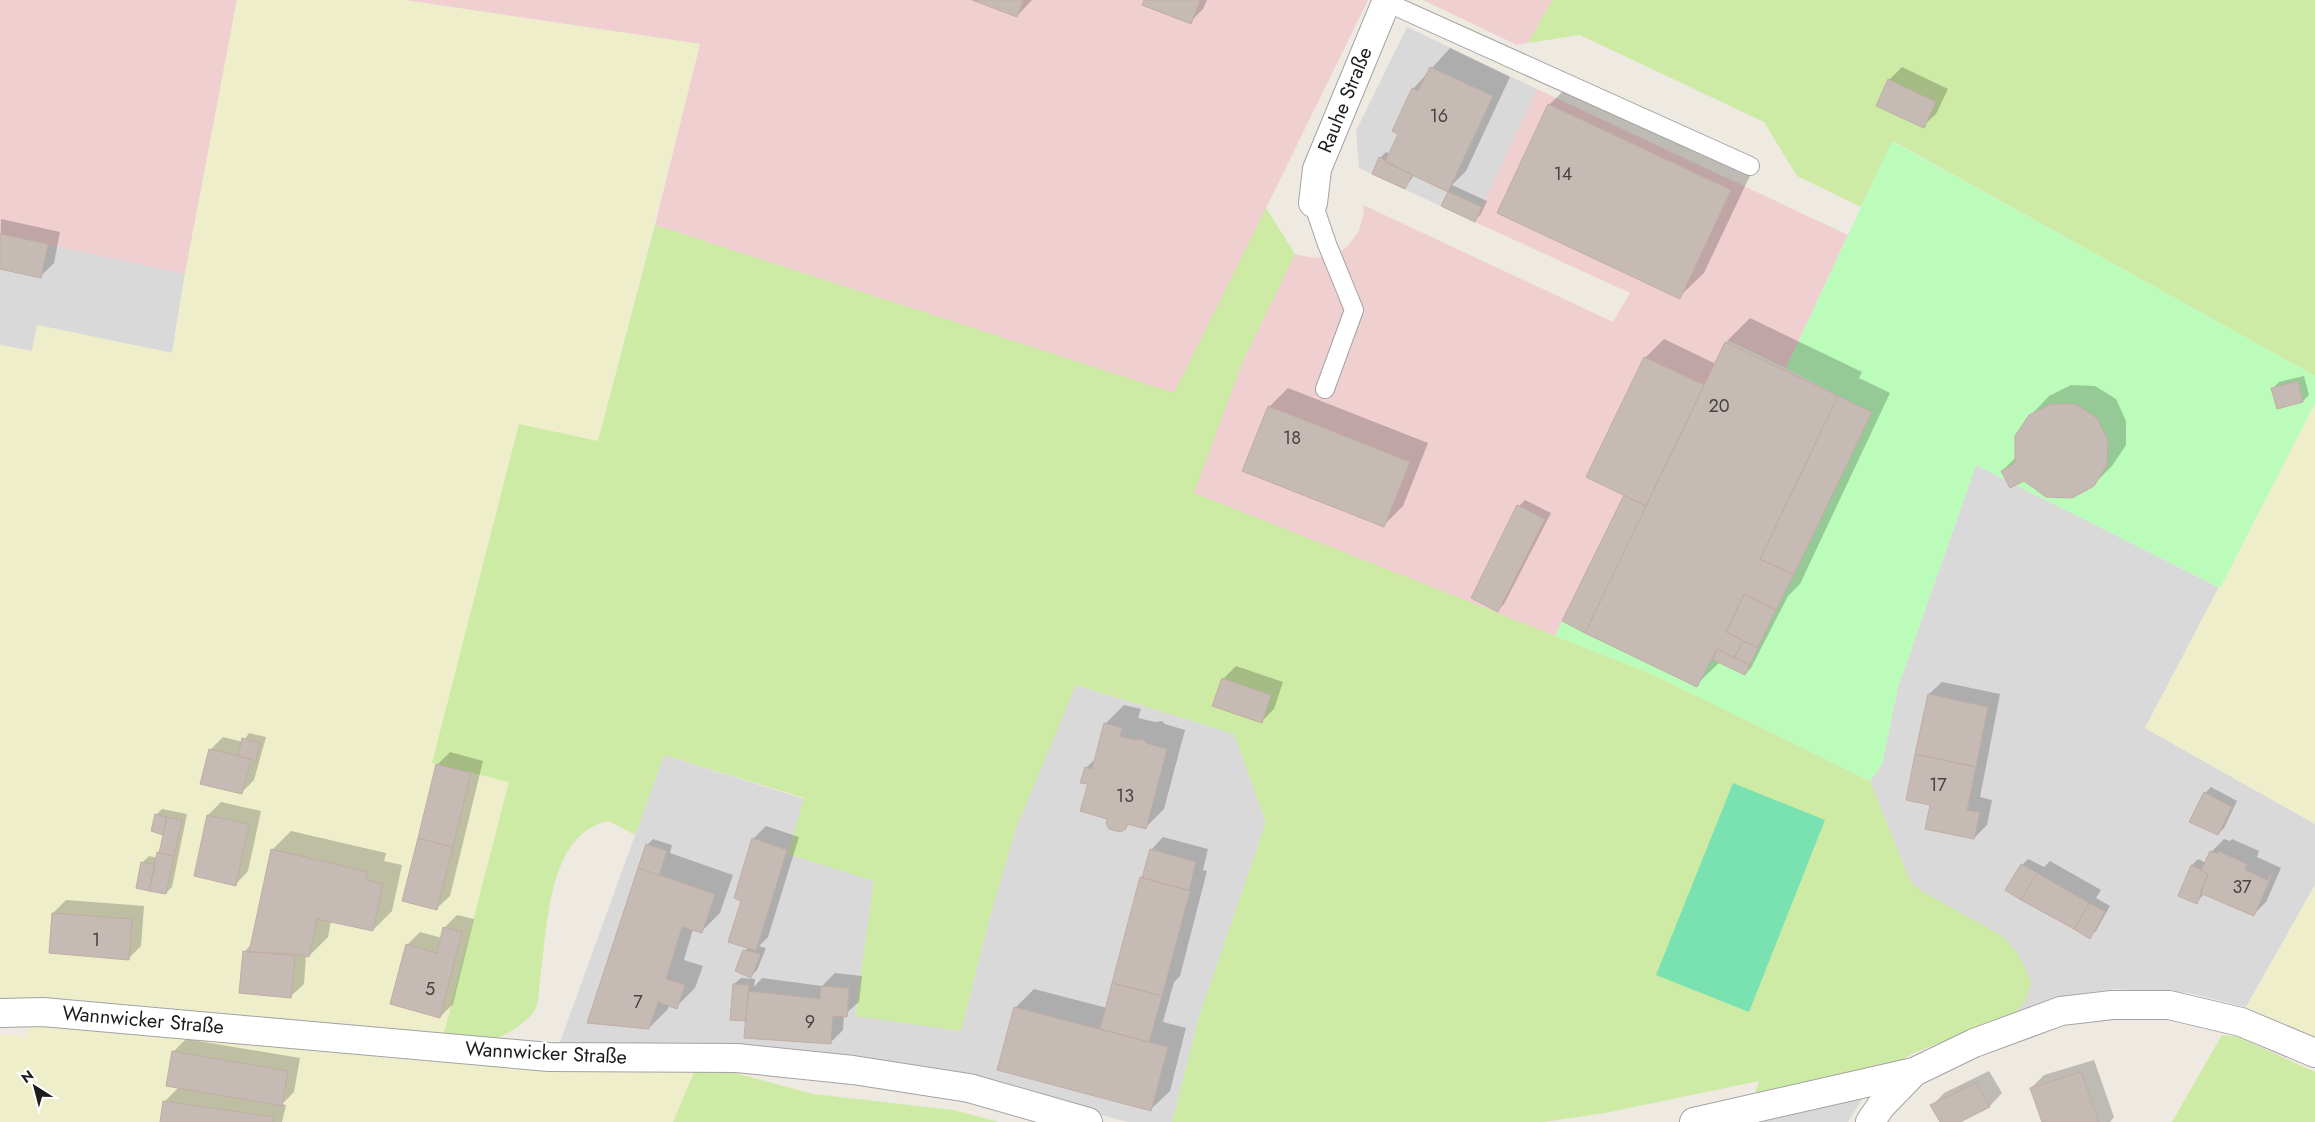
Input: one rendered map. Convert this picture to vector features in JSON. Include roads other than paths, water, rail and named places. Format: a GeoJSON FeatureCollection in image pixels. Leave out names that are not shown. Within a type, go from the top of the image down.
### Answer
{"type":"FeatureCollection","features":[{"type":"Feature","properties":{"kind":"street","name":"Rauhe Straße"},"geometry":{"type":"LineString","coordinates":[[1313,203],[1317,169],[1386,1]]}},
{"type":"Feature","properties":{"kind":"street"},"geometry":{"type":"LineString","coordinates":[[1694,1122],[1914,1072],[1974,1043],[2061,1011],[2112,1005],[2169,1006],[2241,1022],[2315,1053]]}},
{"type":"Feature","properties":{"kind":"street","name":"Wannwicker Straße"},"geometry":{"type":"LineString","coordinates":[[0,1013],[52,1012],[549,1056],[736,1058],[843,1069],[969,1088],[1088,1122]]}},
{"type":"Feature","properties":{"kind":"street"},"geometry":{"type":"LineString","coordinates":[[1870,1122],[1881,1106],[1914,1072]]}},
{"type":"Feature","properties":{"kind":"lane"},"geometry":{"type":"LineString","coordinates":[[1386,1],[1750,166]]}},
{"type":"Feature","properties":{"kind":"lane"},"geometry":{"type":"LineString","coordinates":[[1313,203],[1327,244],[1354,310],[1325,389]]}}]}
